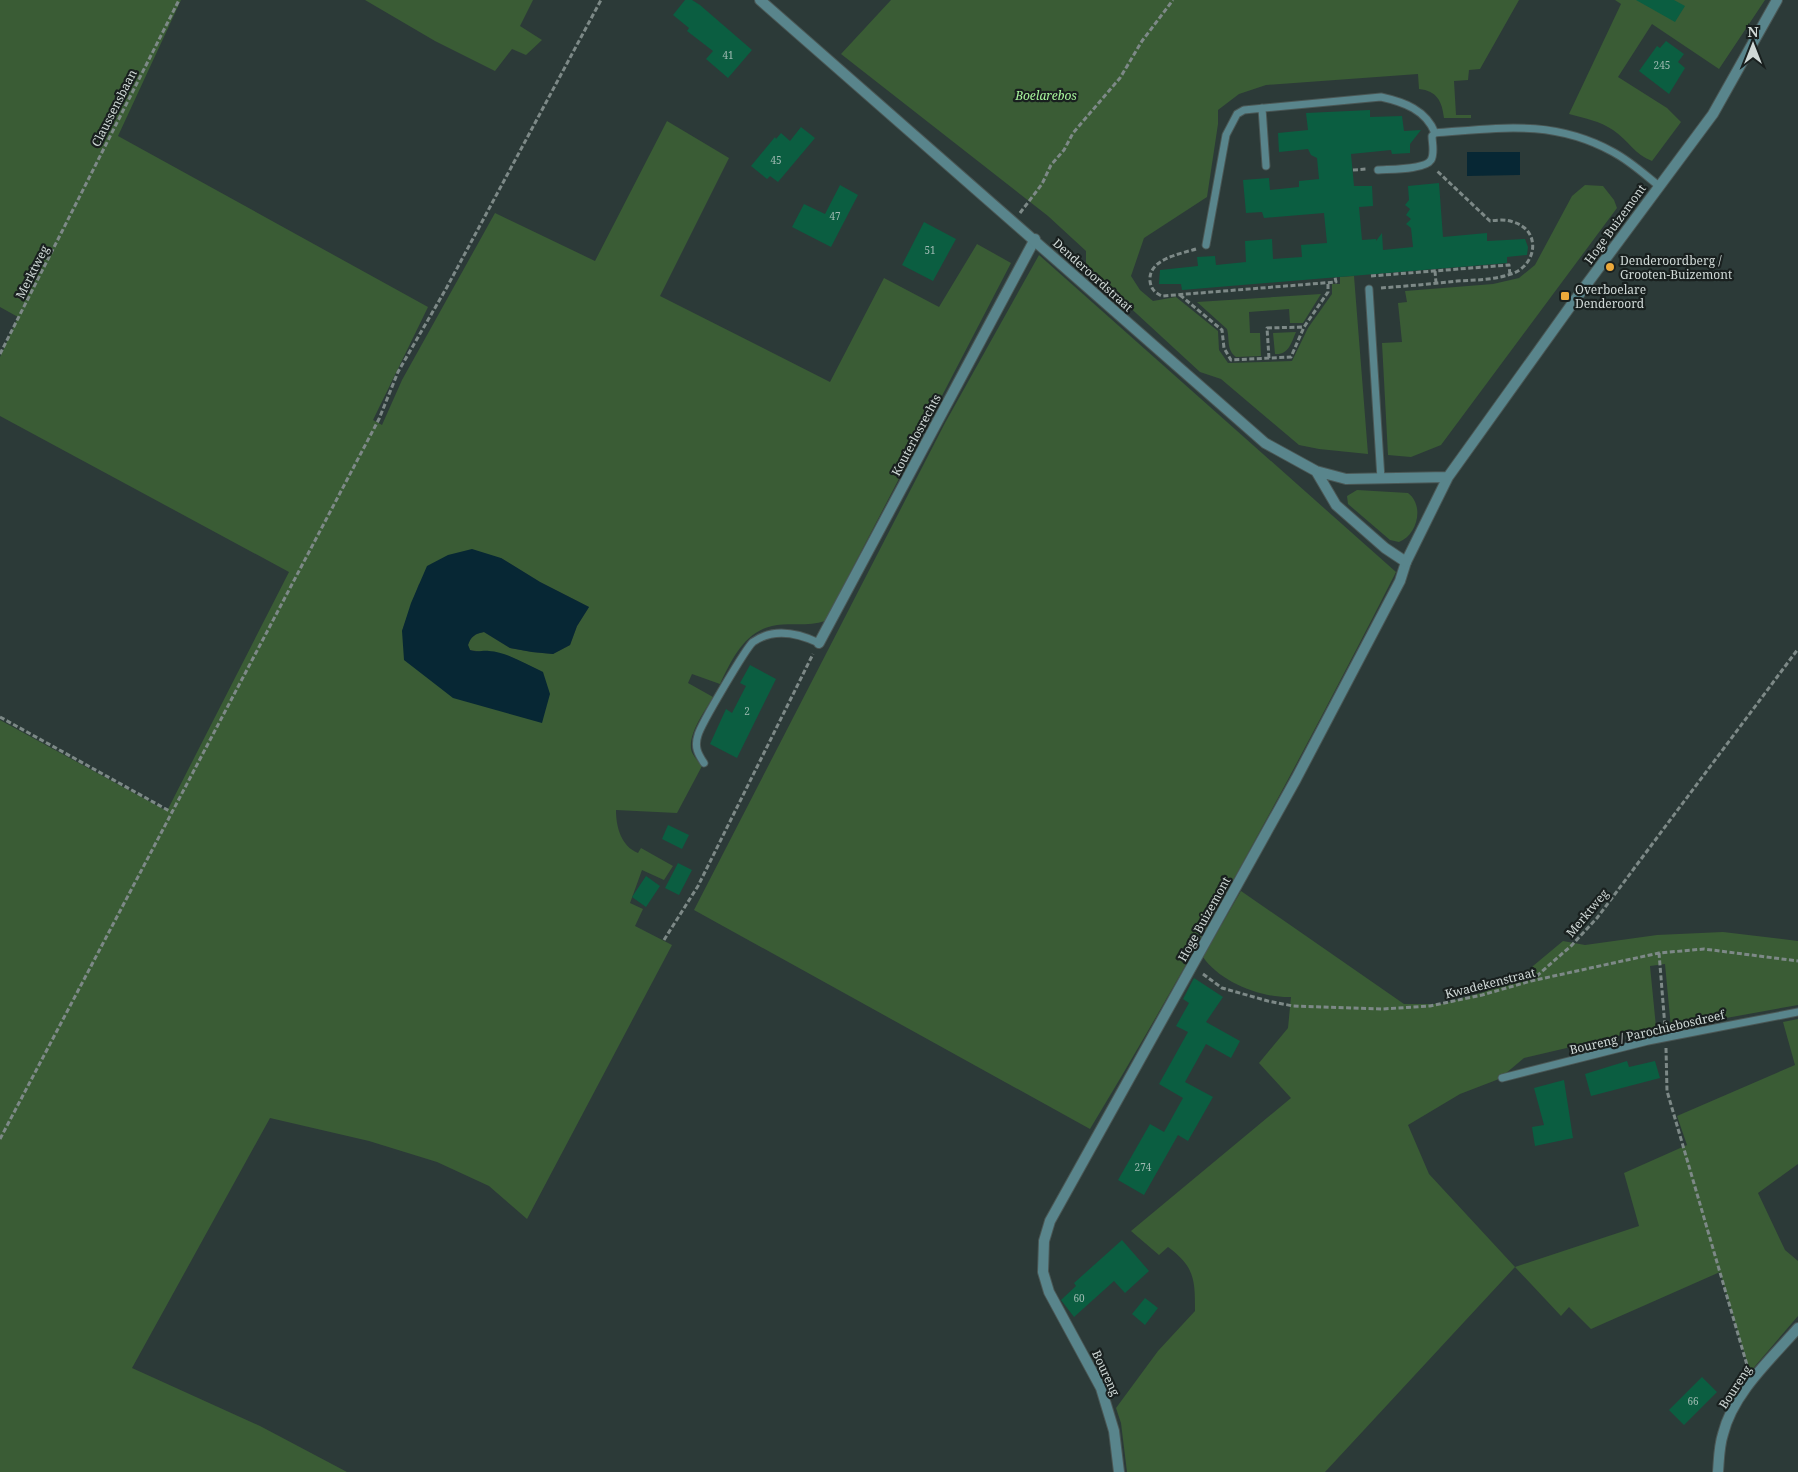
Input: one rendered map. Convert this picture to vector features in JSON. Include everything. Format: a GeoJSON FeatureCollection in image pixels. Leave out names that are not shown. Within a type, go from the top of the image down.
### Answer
{"type":"FeatureCollection","features":[{"type":"Feature","properties":{"kind":"street","name":"Denderoordstraat"},"geometry":{"type":"LineString","coordinates":[[760,0],[1035,239],[1265,443],[1316,471],[1346,479],[1381,480],[1448,477]]}},
{"type":"Feature","properties":{"kind":"street","name":"Hoge Buizemont"},"geometry":{"type":"LineString","coordinates":[[1049,1292],[1043,1272],[1043,1257],[1044,1241],[1050,1221],[1296,779],[1400,581],[1406,562],[1448,477],[1713,114],[1777,0]]}},
{"type":"Feature","properties":{"kind":"street","name":"Kouterlosrechts"},"geometry":{"type":"LineString","coordinates":[[819,643],[1035,239]]}},
{"type":"Feature","properties":{"kind":"street"},"geometry":{"type":"LineString","coordinates":[[1316,471],[1336,505],[1385,548],[1406,562]]}},
{"type":"Feature","properties":{"kind":"street","name":"Boureng"},"geometry":{"type":"LineString","coordinates":[[1049,1292],[1101,1388],[1114,1430],[1119,1472]]}},
{"type":"Feature","properties":{"kind":"street","name":"Boureng"},"geometry":{"type":"LineString","coordinates":[[1718,1472],[1723,1433],[1735,1406],[1752,1381],[1798,1328]]}},
{"type":"Feature","properties":{"kind":"lane"},"geometry":{"type":"LineString","coordinates":[[1206,245],[1230,124],[1236,114],[1244,110],[1381,97],[1400,101],[1420,112],[1430,121],[1435,133]]}},
{"type":"Feature","properties":{"kind":"lane"},"geometry":{"type":"LineString","coordinates":[[1262,108],[1266,166]]}},
{"type":"Feature","properties":{"kind":"lane"},"geometry":{"type":"LineString","coordinates":[[1435,133],[1513,127],[1557,130],[1612,151],[1631,163],[1659,186]]}},
{"type":"Feature","properties":{"kind":"lane"},"geometry":{"type":"LineString","coordinates":[[1378,170],[1421,166],[1428,163],[1433,154],[1432,136],[1435,133]]}},
{"type":"Feature","properties":{"kind":"lane"},"geometry":{"type":"LineString","coordinates":[[1369,289],[1381,480]]}},
{"type":"Feature","properties":{"kind":"lane"},"geometry":{"type":"LineString","coordinates":[[704,764],[696,751],[698,735],[741,658],[753,643],[773,634],[795,633],[819,643]]}},
{"type":"Feature","properties":{"kind":"lane","name":"Boureng / Parochiebosdreef"},"geometry":{"type":"LineString","coordinates":[[1502,1078],[1666,1038],[1798,1012]]}},
{"type":"Feature","properties":{"kind":"path","name":"Claussensbaan"},"geometry":{"type":"LineString","coordinates":[[66,224],[179,0]]}},
{"type":"Feature","properties":{"kind":"path"},"geometry":{"type":"LineString","coordinates":[[0,1139],[379,419],[398,372],[447,287],[602,0]]}},
{"type":"Feature","properties":{"kind":"path"},"geometry":{"type":"LineString","coordinates":[[1014,221],[1042,184],[1051,165],[1064,150],[1073,133],[1120,78],[1142,41],[1173,0]]}},
{"type":"Feature","properties":{"kind":"path"},"geometry":{"type":"LineString","coordinates":[[1369,289],[1510,275],[1521,269],[1532,257],[1530,233],[1512,221],[1490,221],[1428,163]]}},
{"type":"Feature","properties":{"kind":"path","name":"Merktweg"},"geometry":{"type":"LineString","coordinates":[[0,354],[66,224]]}},
{"type":"Feature","properties":{"kind":"path"},"geometry":{"type":"LineString","coordinates":[[1206,245],[1158,263],[1151,272],[1150,283],[1157,294],[1162,296],[1336,282],[1335,277]]}},
{"type":"Feature","properties":{"kind":"path"},"geometry":{"type":"LineString","coordinates":[[1368,277],[1509,266],[1510,275]]}},
{"type":"Feature","properties":{"kind":"path"},"geometry":{"type":"LineString","coordinates":[[1435,271],[1436,283]]}},
{"type":"Feature","properties":{"kind":"path"},"geometry":{"type":"LineString","coordinates":[[1179,294],[1222,330],[1224,348],[1230,360],[1290,357],[1304,327],[1328,292],[1328,282]]}},
{"type":"Feature","properties":{"kind":"path"},"geometry":{"type":"LineString","coordinates":[[1269,358],[1267,328],[1304,327]]}},
{"type":"Feature","properties":{"kind":"path"},"geometry":{"type":"LineString","coordinates":[[664,940],[698,886],[819,643]]}},
{"type":"Feature","properties":{"kind":"path","name":"Merktweg"},"geometry":{"type":"LineString","coordinates":[[1531,981],[1572,945],[1596,918],[1798,649]]}},
{"type":"Feature","properties":{"kind":"path"},"geometry":{"type":"LineString","coordinates":[[0,717],[173,813]]}},
{"type":"Feature","properties":{"kind":"path","name":"Kwadekenstraat"},"geometry":{"type":"LineString","coordinates":[[1192,965],[1222,988],[1251,997],[1293,1006],[1382,1009],[1430,1006],[1482,996],[1531,981],[1659,953],[1704,949],[1798,961]]}},
{"type":"Feature","properties":{"kind":"path"},"geometry":{"type":"LineString","coordinates":[[1659,953],[1664,1014]]}},
{"type":"Feature","properties":{"kind":"path"},"geometry":{"type":"LineString","coordinates":[[1666,1038],[1667,1091],[1752,1381]]}},
{"type":"Feature","properties":{"kind":"green space"},"geometry":{"type":"Polygon","coordinates":[[[0,0],[181,0],[118,136],[428,307],[373,420],[382,425],[402,380],[495,213],[595,261],[667,121],[729,158],[660,296],[830,382],[884,278],[939,307],[977,244],[1011,263],[825,621],[812,624],[785,624],[762,629],[746,641],[734,657],[720,684],[692,674],[688,683],[713,697],[698,722],[691,742],[691,749],[695,758],[702,766],[677,813],[616,810],[618,829],[627,846],[638,853],[641,848],[673,866],[664,880],[642,870],[630,903],[643,909],[635,926],[672,945],[527,1219],[489,1186],[437,1162],[369,1141],[270,1118],[132,1368],[260,1426],[347,1472],[0,1472],[0,720],[167,811],[289,572],[0,416],[0,357],[18,317],[0,307],[0,0]],[[501,558],[419,584],[402,631],[543,672],[509,656],[470,650],[468,645],[470,639],[484,632],[510,648],[532,652],[553,654],[570,645],[577,626],[589,607],[540,582],[501,558]]]}},
{"type":"Feature","properties":{"kind":"green space"},"geometry":{"type":"Polygon","coordinates":[[[365,0],[533,0],[520,26],[542,40],[526,55],[512,49],[495,71],[435,41],[365,0]]]}},
{"type":"Feature","properties":{"kind":"green space","name":"Boelarebos"},"geometry":{"type":"Polygon","coordinates":[[[891,0],[1519,0],[1480,69],[1469,70],[1468,80],[1454,81],[1456,115],[1471,115],[1471,118],[1444,118],[1438,98],[1430,92],[1419,89],[1418,74],[1266,85],[1239,94],[1218,110],[1218,124],[1207,197],[1144,238],[1131,276],[1140,290],[1153,301],[1176,297],[1218,331],[1219,350],[1228,363],[1292,361],[1308,328],[1332,294],[1332,284],[1340,284],[1340,277],[1354,276],[1368,454],[1299,445],[1221,379],[1200,372],[1086,267],[1086,251],[1048,216],[841,54],[891,0]]]}},
{"type":"Feature","properties":{"kind":"green space"},"geometry":{"type":"Polygon","coordinates":[[[1615,0],[1765,0],[1719,69],[1652,24],[1618,77],[1667,108],[1681,122],[1652,161],[1641,155],[1618,134],[1603,124],[1569,114],[1621,4],[1615,0]]]}},
{"type":"Feature","properties":{"kind":"green space"},"geometry":{"type":"Polygon","coordinates":[[[1585,185],[1603,186],[1614,200],[1617,208],[1441,445],[1411,457],[1388,455],[1382,343],[1402,342],[1398,303],[1407,302],[1405,291],[1493,284],[1519,278],[1535,265],[1572,196],[1585,185]]]}},
{"type":"Feature","properties":{"kind":"green space"},"geometry":{"type":"Polygon","coordinates":[[[1039,255],[1396,572],[1248,854],[1131,1061],[1090,1129],[694,910],[945,423],[1039,255]]]}},
{"type":"Feature","properties":{"kind":"green space"},"geometry":{"type":"Polygon","coordinates":[[[1321,294],[1303,323],[1290,323],[1289,309],[1249,312],[1250,333],[1260,333],[1261,356],[1236,357],[1230,348],[1227,329],[1197,302],[1321,294]]]}},
{"type":"Feature","properties":{"kind":"green space"},"geometry":{"type":"Polygon","coordinates":[[[1296,332],[1286,350],[1283,353],[1275,354],[1273,333],[1296,332]]]}},
{"type":"Feature","properties":{"kind":"green space"},"geometry":{"type":"Polygon","coordinates":[[[1357,490],[1408,493],[1416,505],[1417,512],[1417,520],[1410,533],[1399,542],[1390,540],[1348,504],[1347,496],[1357,490]]]}},
{"type":"Feature","properties":{"kind":"green space"},"geometry":{"type":"Polygon","coordinates":[[[1241,891],[1404,1004],[1442,1004],[1484,992],[1527,971],[1563,941],[1585,945],[1657,935],[1723,932],[1798,941],[1798,1005],[1671,1028],[1665,964],[1650,966],[1656,1027],[1524,1058],[1499,1079],[1460,1094],[1408,1125],[1429,1174],[1515,1267],[1325,1472],[1127,1472],[1121,1423],[1116,1408],[1158,1351],[1195,1311],[1194,1282],[1184,1261],[1168,1247],[1159,1255],[1131,1231],[1291,1098],[1259,1063],[1288,1028],[1291,997],[1267,995],[1242,987],[1220,974],[1203,957],[1241,891]]]}},
{"type":"Feature","properties":{"kind":"green space"},"geometry":{"type":"Polygon","coordinates":[[[1798,1019],[1798,1164],[1758,1193],[1785,1250],[1798,1261],[1798,1316],[1750,1372],[1720,1272],[1591,1329],[1569,1307],[1561,1316],[1515,1267],[1639,1226],[1624,1173],[1687,1145],[1677,1116],[1795,1065],[1783,1022],[1798,1019]]]}},
{"type":"Feature","properties":{"kind":"water"},"geometry":{"type":"Polygon","coordinates":[[[1467,152],[1520,152],[1520,175],[1467,176],[1467,152]]]}},
{"type":"Feature","properties":{"kind":"water"},"geometry":{"type":"Polygon","coordinates":[[[472,549],[501,558],[540,582],[589,607],[577,626],[570,645],[553,654],[510,648],[484,632],[470,639],[468,645],[470,650],[503,654],[543,672],[550,694],[542,723],[453,698],[404,660],[402,631],[411,603],[427,566],[448,555],[472,549]]]}},
{"type":"Feature","properties":{"kind":"building"},"geometry":{"type":"Polygon","coordinates":[[[685,0],[692,0],[700,5],[752,50],[728,78],[706,59],[713,51],[687,31],[689,28],[673,15],[685,0]]]}},
{"type":"Feature","properties":{"kind":"building"},"geometry":{"type":"Polygon","coordinates":[[[1636,0],[1674,0],[1685,6],[1675,22],[1636,0]]]}},
{"type":"Feature","properties":{"kind":"building"},"geometry":{"type":"Polygon","coordinates":[[[1666,41],[1684,54],[1678,62],[1685,68],[1669,94],[1639,71],[1657,46],[1660,48],[1666,41]]]}},
{"type":"Feature","properties":{"kind":"building"},"geometry":{"type":"Polygon","coordinates":[[[1370,110],[1370,117],[1402,116],[1404,131],[1421,130],[1410,144],[1410,153],[1392,154],[1391,150],[1351,154],[1354,186],[1372,186],[1373,206],[1359,207],[1362,240],[1376,239],[1376,241],[1382,233],[1383,250],[1413,247],[1411,228],[1406,224],[1411,219],[1406,215],[1410,209],[1405,205],[1409,200],[1408,186],[1439,183],[1443,237],[1487,233],[1487,241],[1525,239],[1528,247],[1527,255],[1507,257],[1507,263],[1182,290],[1181,284],[1159,284],[1160,270],[1198,266],[1197,257],[1215,256],[1216,265],[1246,262],[1245,241],[1272,239],[1273,259],[1302,257],[1301,245],[1327,243],[1324,213],[1264,218],[1262,212],[1246,213],[1243,180],[1269,178],[1270,190],[1299,187],[1299,181],[1319,179],[1317,158],[1311,155],[1308,149],[1279,152],[1278,133],[1308,130],[1306,113],[1370,110]]]}},
{"type":"Feature","properties":{"kind":"building"},"geometry":{"type":"Polygon","coordinates":[[[801,127],[815,138],[778,182],[770,176],[767,179],[751,166],[775,137],[776,139],[781,133],[790,141],[801,127]]]}},
{"type":"Feature","properties":{"kind":"building"},"geometry":{"type":"Polygon","coordinates":[[[840,185],[858,195],[831,247],[792,227],[804,204],[825,214],[840,185]]]}},
{"type":"Feature","properties":{"kind":"building"},"geometry":{"type":"Polygon","coordinates":[[[924,222],[956,239],[933,281],[902,265],[924,222]]]}},
{"type":"Feature","properties":{"kind":"building"},"geometry":{"type":"Polygon","coordinates":[[[750,665],[776,679],[737,758],[710,744],[726,709],[732,713],[746,686],[740,683],[750,665]]]}},
{"type":"Feature","properties":{"kind":"building"},"geometry":{"type":"Polygon","coordinates":[[[668,825],[689,835],[682,849],[662,839],[668,825]]]}},
{"type":"Feature","properties":{"kind":"building"},"geometry":{"type":"Polygon","coordinates":[[[678,863],[692,870],[679,895],[665,888],[678,863]]]}},
{"type":"Feature","properties":{"kind":"building"},"geometry":{"type":"Polygon","coordinates":[[[646,876],[660,886],[646,907],[632,897],[646,876]]]}},
{"type":"Feature","properties":{"kind":"building"},"geometry":{"type":"Polygon","coordinates":[[[1194,978],[1223,997],[1206,1022],[1240,1041],[1231,1058],[1206,1044],[1185,1082],[1213,1097],[1188,1141],[1178,1135],[1144,1195],[1118,1180],[1150,1124],[1164,1132],[1183,1098],[1159,1084],[1188,1032],[1176,1026],[1189,1003],[1183,999],[1194,978]]]}},
{"type":"Feature","properties":{"kind":"building"},"geometry":{"type":"Polygon","coordinates":[[[1627,1061],[1629,1067],[1655,1061],[1660,1078],[1591,1096],[1585,1074],[1627,1061]]]}},
{"type":"Feature","properties":{"kind":"building"},"geometry":{"type":"Polygon","coordinates":[[[1564,1080],[1573,1138],[1535,1146],[1532,1127],[1544,1125],[1534,1088],[1564,1080]]]}},
{"type":"Feature","properties":{"kind":"building"},"geometry":{"type":"Polygon","coordinates":[[[1122,1240],[1149,1271],[1125,1293],[1114,1281],[1074,1317],[1061,1300],[1076,1286],[1074,1283],[1122,1240]]]}},
{"type":"Feature","properties":{"kind":"building"},"geometry":{"type":"Polygon","coordinates":[[[1145,1298],[1158,1308],[1145,1325],[1132,1314],[1145,1298]]]}},
{"type":"Feature","properties":{"kind":"building"},"geometry":{"type":"Polygon","coordinates":[[[1702,1377],[1717,1392],[1684,1425],[1669,1410],[1702,1377]]]}},
{"type":"Feature","properties":{"kind":"place","name":"Denderoordberg / Grooten-Buizemont"},"geometry":{"type":"Point","coordinates":[1610,267]}},
{"type":"Feature","properties":{"kind":"place","name":"Overboelare Denderoord"},"geometry":{"type":"Point","coordinates":[1565,296]}}]}
